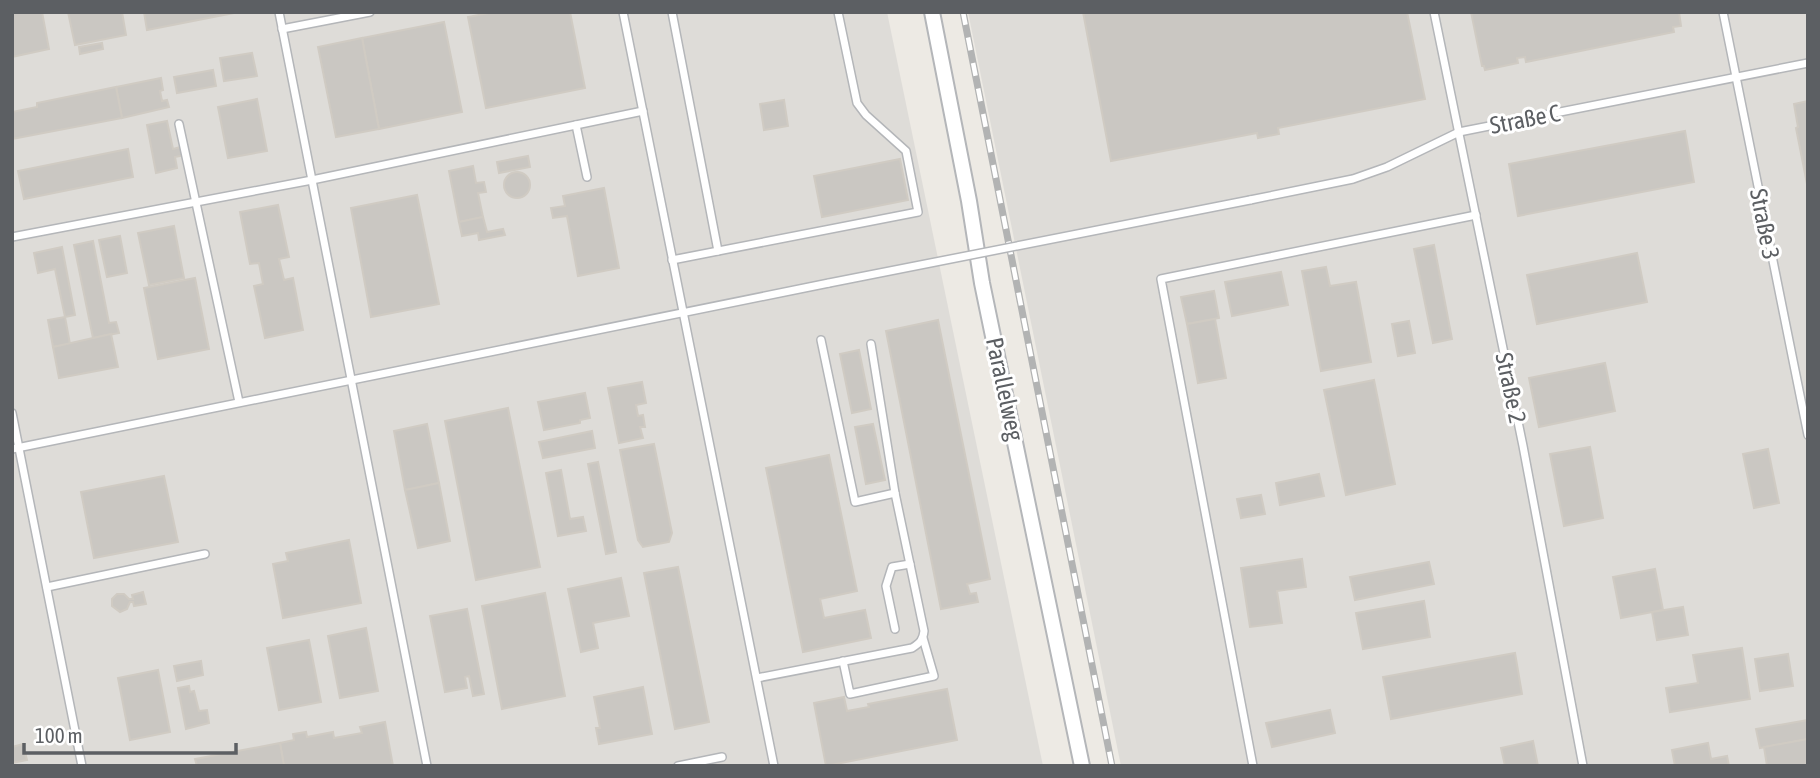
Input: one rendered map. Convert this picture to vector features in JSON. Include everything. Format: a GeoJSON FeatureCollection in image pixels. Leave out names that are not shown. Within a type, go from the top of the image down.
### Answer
{"type":"FeatureCollection","features":[{"type":"Feature","properties":{"kind":"street","name":"Parallelweg"},"geometry":{"type":"LineString","coordinates":[[932,12],[982,283],[1082,766]]}},
{"type":"Feature","properties":{"kind":"lane"},"geometry":{"type":"LineString","coordinates":[[279,12],[427,766]]}},
{"type":"Feature","properties":{"kind":"lane"},"geometry":{"type":"LineString","coordinates":[[282,29],[370,12]]}},
{"type":"Feature","properties":{"kind":"lane"},"geometry":{"type":"LineString","coordinates":[[623,12],[774,766]]}},
{"type":"Feature","properties":{"kind":"lane"},"geometry":{"type":"LineString","coordinates":[[672,12],[718,251]]}},
{"type":"Feature","properties":{"kind":"lane"},"geometry":{"type":"LineString","coordinates":[[672,260],[918,212],[906,151],[866,115],[857,103],[838,12]]}},
{"type":"Feature","properties":{"kind":"lane","name":"Straße 2"},"geometry":{"type":"LineString","coordinates":[[1434,12],[1523,446],[1583,766]]}},
{"type":"Feature","properties":{"kind":"lane","name":"Straße 3"},"geometry":{"type":"LineString","coordinates":[[1723,12],[1808,435]]}},
{"type":"Feature","properties":{"kind":"lane","name":"Straße C"},"geometry":{"type":"LineString","coordinates":[[16,448],[683,311],[1353,179],[1387,167],[1459,132],[1808,63]]}},
{"type":"Feature","properties":{"kind":"lane"},"geometry":{"type":"LineString","coordinates":[[12,237],[312,180],[643,111]]}},
{"type":"Feature","properties":{"kind":"lane"},"geometry":{"type":"LineString","coordinates":[[179,124],[239,402]]}},
{"type":"Feature","properties":{"kind":"lane"},"geometry":{"type":"LineString","coordinates":[[576,125],[587,177]]}},
{"type":"Feature","properties":{"kind":"lane"},"geometry":{"type":"LineString","coordinates":[[1253,766],[1161,279],[1476,215]]}},
{"type":"Feature","properties":{"kind":"lane"},"geometry":{"type":"LineString","coordinates":[[821,340],[855,502],[895,493]]}},
{"type":"Feature","properties":{"kind":"lane"},"geometry":{"type":"LineString","coordinates":[[757,678],[912,648],[923,638],[924,631],[895,493],[871,344]]}},
{"type":"Feature","properties":{"kind":"lane"},"geometry":{"type":"LineString","coordinates":[[12,412],[16,448],[47,587],[82,766]]}},
{"type":"Feature","properties":{"kind":"lane"},"geometry":{"type":"LineString","coordinates":[[47,587],[205,554]]}},
{"type":"Feature","properties":{"kind":"lane"},"geometry":{"type":"LineString","coordinates":[[895,629],[887,586],[892,566],[910,564]]}},
{"type":"Feature","properties":{"kind":"lane"},"geometry":{"type":"LineString","coordinates":[[843,661],[850,694],[934,676],[923,638]]}},
{"type":"Feature","properties":{"kind":"lane"},"geometry":{"type":"LineString","coordinates":[[678,766],[722,757]]}},
{"type":"Feature","properties":{"kind":"shaded area"},"geometry":{"type":"Polygon","coordinates":[[[12,12],[887,12],[1043,766],[12,766],[12,12]]]}},
{"type":"Feature","properties":{"kind":"shaded area"},"geometry":{"type":"Polygon","coordinates":[[[968,12],[1808,12],[1808,766],[1121,766],[968,12]]]}},
{"type":"Feature","properties":{"kind":"building"},"geometry":{"type":"Polygon","coordinates":[[[12,12],[42,12],[49,49],[12,57],[12,12]]]}},
{"type":"Feature","properties":{"kind":"building"},"geometry":{"type":"Polygon","coordinates":[[[68,12],[122,12],[126,35],[75,45],[68,12]]]}},
{"type":"Feature","properties":{"kind":"building"},"geometry":{"type":"Polygon","coordinates":[[[144,12],[239,12],[147,30],[144,12]]]}},
{"type":"Feature","properties":{"kind":"building"},"geometry":{"type":"Polygon","coordinates":[[[494,12],[570,12],[585,88],[486,108],[468,17],[494,12]]]}},
{"type":"Feature","properties":{"kind":"building"},"geometry":{"type":"Polygon","coordinates":[[[1083,12],[1407,12],[1425,99],[1278,128],[1279,134],[1258,138],[1257,133],[1111,161],[1083,12]]]}},
{"type":"Feature","properties":{"kind":"building"},"geometry":{"type":"Polygon","coordinates":[[[1471,12],[1679,12],[1681,26],[1673,27],[1674,32],[1526,62],[1525,57],[1517,58],[1518,63],[1485,70],[1471,12]]]}},
{"type":"Feature","properties":{"kind":"building"},"geometry":{"type":"Polygon","coordinates":[[[444,22],[462,112],[379,129],[362,38],[444,22]]]}},
{"type":"Feature","properties":{"kind":"building"},"geometry":{"type":"Polygon","coordinates":[[[362,38],[379,129],[336,137],[318,47],[362,38]]]}},
{"type":"Feature","properties":{"kind":"building"},"geometry":{"type":"Polygon","coordinates":[[[102,43],[103,49],[80,54],[79,47],[102,43]]]}},
{"type":"Feature","properties":{"kind":"building"},"geometry":{"type":"Polygon","coordinates":[[[252,53],[257,76],[224,81],[220,58],[252,53]]]}},
{"type":"Feature","properties":{"kind":"building"},"geometry":{"type":"Polygon","coordinates":[[[213,70],[216,86],[177,93],[174,77],[213,70]]]}},
{"type":"Feature","properties":{"kind":"building"},"geometry":{"type":"Polygon","coordinates":[[[161,78],[162,101],[167,100],[169,107],[122,118],[116,87],[161,78]]]}},
{"type":"Feature","properties":{"kind":"building"},"geometry":{"type":"Polygon","coordinates":[[[116,87],[122,118],[12,139],[12,112],[37,107],[37,103],[116,87]]]}},
{"type":"Feature","properties":{"kind":"building"},"geometry":{"type":"Polygon","coordinates":[[[257,99],[267,151],[228,158],[218,107],[257,99]]]}},
{"type":"Feature","properties":{"kind":"building"},"geometry":{"type":"Polygon","coordinates":[[[784,100],[788,126],[764,130],[760,104],[784,100]]]}},
{"type":"Feature","properties":{"kind":"building"},"geometry":{"type":"Polygon","coordinates":[[[1808,101],[1808,189],[1794,104],[1808,101]]]}},
{"type":"Feature","properties":{"kind":"building"},"geometry":{"type":"Polygon","coordinates":[[[167,121],[173,149],[184,146],[185,155],[175,157],[177,168],[156,173],[147,125],[167,121]]]}},
{"type":"Feature","properties":{"kind":"building"},"geometry":{"type":"Polygon","coordinates":[[[1685,131],[1694,182],[1518,216],[1509,164],[1685,131]]]}},
{"type":"Feature","properties":{"kind":"building"},"geometry":{"type":"Polygon","coordinates":[[[128,149],[133,177],[24,199],[18,171],[128,149]]]}},
{"type":"Feature","properties":{"kind":"building"},"geometry":{"type":"Polygon","coordinates":[[[528,156],[530,167],[499,173],[497,162],[528,156]]]}},
{"type":"Feature","properties":{"kind":"building"},"geometry":{"type":"Polygon","coordinates":[[[900,159],[908,200],[822,217],[814,176],[900,159]]]}},
{"type":"Feature","properties":{"kind":"building"},"geometry":{"type":"Polygon","coordinates":[[[473,166],[476,183],[484,182],[486,192],[478,193],[483,217],[459,222],[449,171],[473,166]]]}},
{"type":"Feature","properties":{"kind":"building"},"geometry":{"type":"Polygon","coordinates":[[[517,172],[526,176],[530,185],[526,194],[517,198],[508,194],[504,185],[508,176],[517,172]]]}},
{"type":"Feature","properties":{"kind":"building"},"geometry":{"type":"Polygon","coordinates":[[[604,188],[619,268],[578,276],[567,216],[553,218],[551,208],[565,206],[563,196],[604,188]]]}},
{"type":"Feature","properties":{"kind":"building"},"geometry":{"type":"Polygon","coordinates":[[[417,195],[439,304],[371,317],[351,208],[417,195]]]}},
{"type":"Feature","properties":{"kind":"building"},"geometry":{"type":"Polygon","coordinates":[[[278,205],[289,257],[279,259],[284,280],[293,278],[303,330],[265,338],[254,286],[263,284],[259,263],[250,264],[240,212],[278,205]]]}},
{"type":"Feature","properties":{"kind":"building"},"geometry":{"type":"Polygon","coordinates":[[[483,217],[487,232],[503,229],[505,235],[479,240],[478,233],[462,236],[459,222],[483,217]]]}},
{"type":"Feature","properties":{"kind":"building"},"geometry":{"type":"Polygon","coordinates":[[[174,226],[184,278],[149,285],[138,233],[174,226]]]}},
{"type":"Feature","properties":{"kind":"building"},"geometry":{"type":"Polygon","coordinates":[[[120,236],[127,273],[107,277],[99,240],[120,236]]]}},
{"type":"Feature","properties":{"kind":"building"},"geometry":{"type":"Polygon","coordinates":[[[93,241],[109,323],[116,322],[119,333],[93,338],[74,245],[93,241]]]}},
{"type":"Feature","properties":{"kind":"building"},"geometry":{"type":"Polygon","coordinates":[[[1434,245],[1452,339],[1433,343],[1414,249],[1434,245]]]}},
{"type":"Feature","properties":{"kind":"building"},"geometry":{"type":"Polygon","coordinates":[[[62,247],[75,315],[65,317],[55,269],[38,273],[34,253],[62,247]]]}},
{"type":"Feature","properties":{"kind":"building"},"geometry":{"type":"Polygon","coordinates":[[[1637,253],[1647,302],[1537,324],[1527,275],[1637,253]]]}},
{"type":"Feature","properties":{"kind":"building"},"geometry":{"type":"Polygon","coordinates":[[[1326,267],[1330,286],[1356,282],[1371,362],[1321,371],[1302,271],[1326,267]]]}},
{"type":"Feature","properties":{"kind":"building"},"geometry":{"type":"Polygon","coordinates":[[[1281,272],[1288,305],[1232,316],[1225,282],[1281,272]]]}},
{"type":"Feature","properties":{"kind":"building"},"geometry":{"type":"Polygon","coordinates":[[[195,278],[209,349],[158,359],[144,288],[195,278]]]}},
{"type":"Feature","properties":{"kind":"building"},"geometry":{"type":"Polygon","coordinates":[[[1214,291],[1219,318],[1187,324],[1181,297],[1214,291]]]}},
{"type":"Feature","properties":{"kind":"building"},"geometry":{"type":"Polygon","coordinates":[[[65,317],[70,344],[53,347],[48,320],[65,317]]]}},
{"type":"Feature","properties":{"kind":"building"},"geometry":{"type":"Polygon","coordinates":[[[1215,319],[1226,378],[1198,383],[1187,324],[1215,319]]]}},
{"type":"Feature","properties":{"kind":"building"},"geometry":{"type":"Polygon","coordinates":[[[938,320],[990,579],[967,584],[970,594],[976,593],[978,602],[941,609],[886,331],[938,320]]]}},
{"type":"Feature","properties":{"kind":"building"},"geometry":{"type":"Polygon","coordinates":[[[1409,321],[1415,353],[1398,356],[1392,324],[1409,321]]]}},
{"type":"Feature","properties":{"kind":"building"},"geometry":{"type":"Polygon","coordinates":[[[111,334],[118,367],[59,378],[53,347],[111,334]]]}},
{"type":"Feature","properties":{"kind":"building"},"geometry":{"type":"Polygon","coordinates":[[[859,350],[871,409],[852,413],[840,354],[859,350]]]}},
{"type":"Feature","properties":{"kind":"building"},"geometry":{"type":"Polygon","coordinates":[[[1605,363],[1615,411],[1539,427],[1529,378],[1605,363]]]}},
{"type":"Feature","properties":{"kind":"building"},"geometry":{"type":"Polygon","coordinates":[[[1374,380],[1395,484],[1346,495],[1324,390],[1374,380]]]}},
{"type":"Feature","properties":{"kind":"building"},"geometry":{"type":"Polygon","coordinates":[[[642,382],[646,403],[636,405],[638,416],[643,415],[645,427],[640,427],[643,438],[619,443],[608,388],[642,382]]]}},
{"type":"Feature","properties":{"kind":"building"},"geometry":{"type":"Polygon","coordinates":[[[585,393],[590,418],[580,420],[580,423],[544,430],[538,402],[585,393]]]}},
{"type":"Feature","properties":{"kind":"building"},"geometry":{"type":"Polygon","coordinates":[[[508,408],[540,567],[476,580],[445,421],[508,408]]]}},
{"type":"Feature","properties":{"kind":"building"},"geometry":{"type":"Polygon","coordinates":[[[427,424],[439,483],[405,490],[394,431],[427,424]]]}},
{"type":"Feature","properties":{"kind":"building"},"geometry":{"type":"Polygon","coordinates":[[[873,424],[885,480],[866,484],[855,427],[873,424]]]}},
{"type":"Feature","properties":{"kind":"building"},"geometry":{"type":"Polygon","coordinates":[[[592,431],[595,448],[543,458],[539,442],[592,431]]]}},
{"type":"Feature","properties":{"kind":"building"},"geometry":{"type":"Polygon","coordinates":[[[654,444],[672,533],[669,542],[643,547],[638,540],[620,450],[654,444]]]}},
{"type":"Feature","properties":{"kind":"building"},"geometry":{"type":"Polygon","coordinates":[[[1590,447],[1603,518],[1564,526],[1550,454],[1590,447]]]}},
{"type":"Feature","properties":{"kind":"building"},"geometry":{"type":"Polygon","coordinates":[[[1768,449],[1779,503],[1754,508],[1743,454],[1768,449]]]}},
{"type":"Feature","properties":{"kind":"building"},"geometry":{"type":"Polygon","coordinates":[[[829,455],[857,591],[820,599],[824,618],[865,610],[871,638],[803,652],[766,468],[829,455]]]}},
{"type":"Feature","properties":{"kind":"building"},"geometry":{"type":"Polygon","coordinates":[[[598,462],[616,552],[606,554],[588,464],[598,462]]]}},
{"type":"Feature","properties":{"kind":"building"},"geometry":{"type":"Polygon","coordinates":[[[561,470],[570,519],[583,517],[586,531],[558,536],[546,473],[561,470]]]}},
{"type":"Feature","properties":{"kind":"building"},"geometry":{"type":"Polygon","coordinates":[[[1319,474],[1324,496],[1280,505],[1276,483],[1319,474]]]}},
{"type":"Feature","properties":{"kind":"building"},"geometry":{"type":"Polygon","coordinates":[[[164,476],[178,542],[94,558],[81,492],[164,476]]]}},
{"type":"Feature","properties":{"kind":"building"},"geometry":{"type":"Polygon","coordinates":[[[439,483],[450,541],[418,548],[405,490],[439,483]]]}},
{"type":"Feature","properties":{"kind":"building"},"geometry":{"type":"Polygon","coordinates":[[[1261,495],[1265,514],[1241,518],[1237,499],[1261,495]]]}},
{"type":"Feature","properties":{"kind":"building"},"geometry":{"type":"Polygon","coordinates":[[[349,540],[361,603],[283,618],[273,564],[288,561],[286,553],[349,540]]]}},
{"type":"Feature","properties":{"kind":"building"},"geometry":{"type":"Polygon","coordinates":[[[1302,559],[1306,587],[1277,591],[1282,623],[1250,627],[1241,568],[1302,559]]]}},
{"type":"Feature","properties":{"kind":"building"},"geometry":{"type":"Polygon","coordinates":[[[1429,562],[1434,584],[1355,600],[1350,577],[1429,562]]]}},
{"type":"Feature","properties":{"kind":"building"},"geometry":{"type":"Polygon","coordinates":[[[678,567],[709,722],[675,729],[644,573],[678,567]]]}},
{"type":"Feature","properties":{"kind":"building"},"geometry":{"type":"Polygon","coordinates":[[[1655,569],[1663,610],[1621,618],[1613,577],[1655,569]]]}},
{"type":"Feature","properties":{"kind":"building"},"geometry":{"type":"Polygon","coordinates":[[[621,578],[629,616],[593,623],[598,648],[581,652],[568,589],[621,578]]]}},
{"type":"Feature","properties":{"kind":"building"},"geometry":{"type":"Polygon","coordinates":[[[143,592],[146,604],[134,606],[133,602],[130,602],[127,609],[120,612],[112,606],[112,599],[117,594],[133,599],[132,595],[143,592]]]}},
{"type":"Feature","properties":{"kind":"building"},"geometry":{"type":"Polygon","coordinates":[[[545,593],[565,696],[502,709],[482,606],[545,593]]]}},
{"type":"Feature","properties":{"kind":"building"},"geometry":{"type":"Polygon","coordinates":[[[1424,601],[1430,637],[1363,649],[1356,613],[1424,601]]]}},
{"type":"Feature","properties":{"kind":"building"},"geometry":{"type":"Polygon","coordinates":[[[1683,607],[1688,635],[1657,640],[1652,612],[1683,607]]]}},
{"type":"Feature","properties":{"kind":"building"},"geometry":{"type":"Polygon","coordinates":[[[467,609],[484,694],[473,696],[469,676],[465,677],[467,688],[445,692],[430,616],[467,609]]]}},
{"type":"Feature","properties":{"kind":"building"},"geometry":{"type":"Polygon","coordinates":[[[366,628],[378,691],[340,698],[328,636],[366,628]]]}},
{"type":"Feature","properties":{"kind":"building"},"geometry":{"type":"Polygon","coordinates":[[[309,640],[321,702],[279,710],[267,648],[309,640]]]}},
{"type":"Feature","properties":{"kind":"building"},"geometry":{"type":"Polygon","coordinates":[[[1742,648],[1750,699],[1670,712],[1666,688],[1698,683],[1693,655],[1742,648]]]}},
{"type":"Feature","properties":{"kind":"building"},"geometry":{"type":"Polygon","coordinates":[[[1515,653],[1522,694],[1391,719],[1383,677],[1515,653]]]}},
{"type":"Feature","properties":{"kind":"building"},"geometry":{"type":"Polygon","coordinates":[[[1788,654],[1793,686],[1760,691],[1755,659],[1788,654]]]}},
{"type":"Feature","properties":{"kind":"building"},"geometry":{"type":"Polygon","coordinates":[[[201,661],[203,675],[177,681],[174,666],[201,661]]]}},
{"type":"Feature","properties":{"kind":"building"},"geometry":{"type":"Polygon","coordinates":[[[158,670],[170,732],[130,740],[118,678],[158,670]]]}},
{"type":"Feature","properties":{"kind":"building"},"geometry":{"type":"Polygon","coordinates":[[[189,686],[190,692],[194,691],[199,711],[207,710],[209,723],[186,729],[178,688],[189,686]]]}},
{"type":"Feature","properties":{"kind":"building"},"geometry":{"type":"Polygon","coordinates":[[[643,687],[652,734],[599,744],[596,728],[600,728],[594,697],[643,687]]]}},
{"type":"Feature","properties":{"kind":"building"},"geometry":{"type":"Polygon","coordinates":[[[947,689],[957,740],[826,766],[814,703],[844,697],[847,711],[869,707],[868,704],[947,689]]]}},
{"type":"Feature","properties":{"kind":"building"},"geometry":{"type":"Polygon","coordinates":[[[1330,710],[1335,733],[1272,747],[1266,723],[1330,710]]]}},
{"type":"Feature","properties":{"kind":"building"},"geometry":{"type":"Polygon","coordinates":[[[1808,720],[1808,739],[1760,748],[1756,729],[1808,720]]]}},
{"type":"Feature","properties":{"kind":"building"},"geometry":{"type":"Polygon","coordinates":[[[385,722],[393,766],[284,766],[280,743],[294,740],[293,734],[306,732],[307,737],[333,732],[334,738],[362,733],[360,727],[385,722]]]}},
{"type":"Feature","properties":{"kind":"building"},"geometry":{"type":"Polygon","coordinates":[[[1808,739],[1808,766],[1767,766],[1764,747],[1808,739]]]}},
{"type":"Feature","properties":{"kind":"building"},"geometry":{"type":"Polygon","coordinates":[[[1533,741],[1538,766],[1505,766],[1501,748],[1533,741]]]}},
{"type":"Feature","properties":{"kind":"building"},"geometry":{"type":"Polygon","coordinates":[[[280,743],[284,766],[197,766],[195,759],[280,743]]]}},
{"type":"Feature","properties":{"kind":"building"},"geometry":{"type":"Polygon","coordinates":[[[1708,743],[1711,759],[1727,756],[1729,766],[1675,766],[1672,750],[1708,743]]]}},
{"type":"Feature","properties":{"kind":"building"},"geometry":{"type":"Polygon","coordinates":[[[23,744],[27,760],[12,763],[12,747],[23,744]]]}},
{"type":"Feature","properties":{"kind":"railway"},"geometry":{"type":"LineString","coordinates":[[963,12],[1112,766]]}}]}
